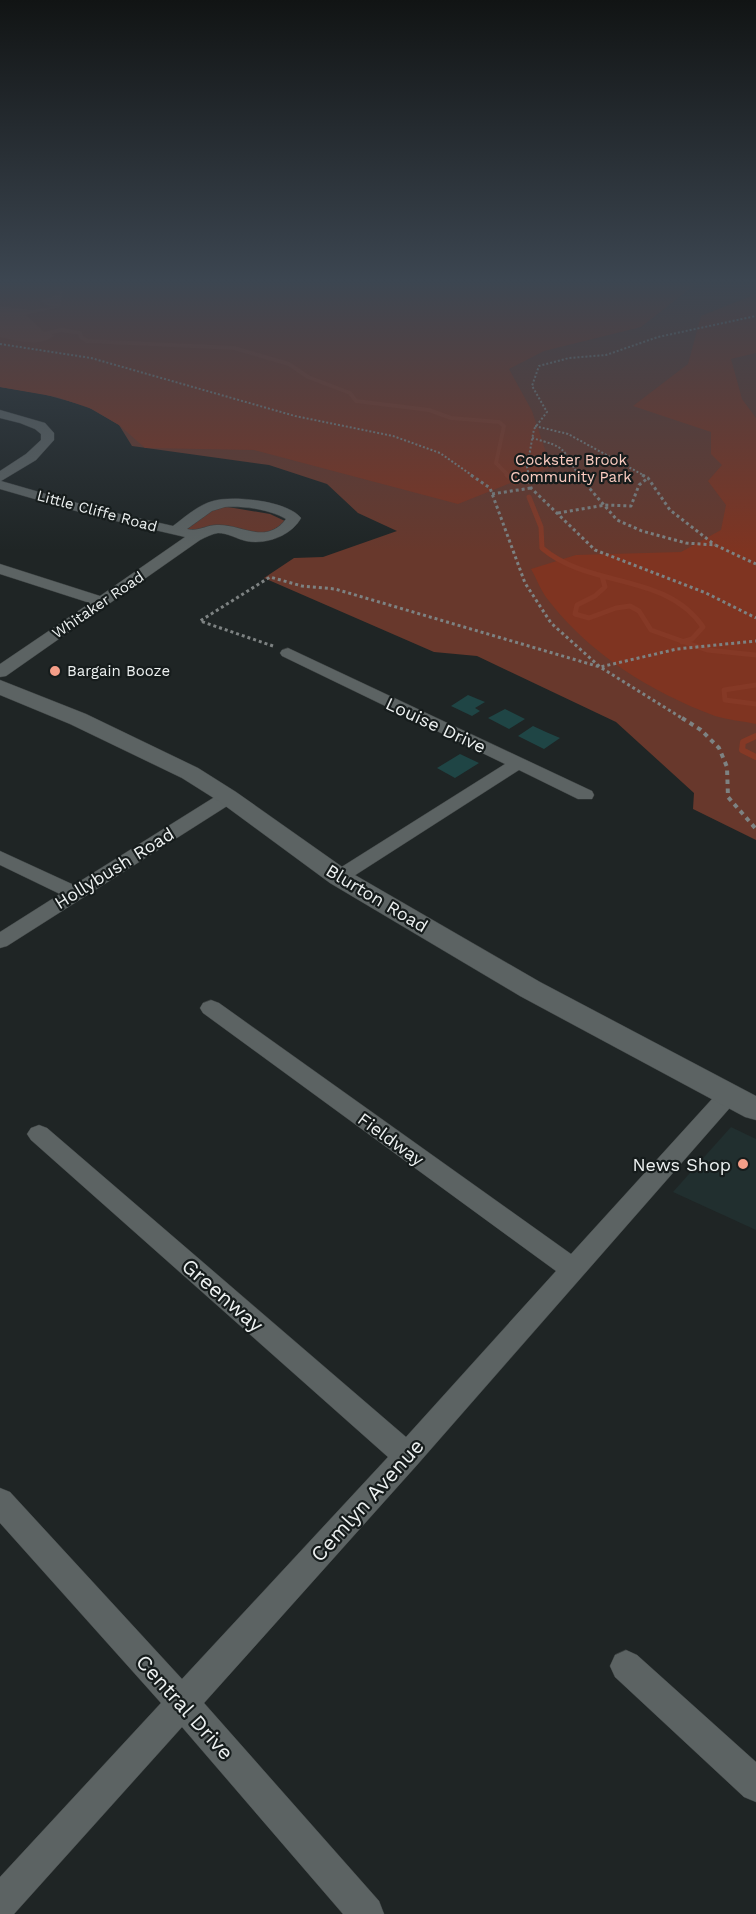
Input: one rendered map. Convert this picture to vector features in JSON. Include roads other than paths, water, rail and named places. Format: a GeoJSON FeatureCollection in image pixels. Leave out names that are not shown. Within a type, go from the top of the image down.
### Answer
{"type":"FeatureCollection","features":[{"type":"Feature","properties":{"kind":"street"},"geometry":{"type":"LineString","coordinates":[[0,414],[28,420],[39,425],[47,431],[49,437],[46,446],[34,456],[0,477]]}},
{"type":"Feature","properties":{"kind":"street","name":"Little Cliffe Road"},"geometry":{"type":"LineString","coordinates":[[0,485],[195,537]]}},
{"type":"Feature","properties":{"kind":"street"},"geometry":{"type":"LineString","coordinates":[[176,531],[211,505],[223,501],[242,502],[276,509],[294,518],[292,523],[284,529],[266,536],[247,537],[216,529],[195,537]]}},
{"type":"Feature","properties":{"kind":"street","name":"Whitaker Road"},"geometry":{"type":"LineString","coordinates":[[0,672],[24,653],[103,602],[195,537]]}},
{"type":"Feature","properties":{"kind":"street"},"geometry":{"type":"LineString","coordinates":[[0,569],[103,602]]}},
{"type":"Feature","properties":{"kind":"street","name":"Louise Drive"},"geometry":{"type":"LineString","coordinates":[[288,653],[585,795]]}},
{"type":"Feature","properties":{"kind":"street","name":"Blurton Road"},"geometry":{"type":"LineString","coordinates":[[0,687],[78,718],[190,773],[228,796],[339,877],[530,989],[756,1109]]}},
{"type":"Feature","properties":{"kind":"street"},"geometry":{"type":"LineString","coordinates":[[339,877],[518,763]]}},
{"type":"Feature","properties":{"kind":"street","name":"Hollybush Road"},"geometry":{"type":"LineString","coordinates":[[0,941],[228,796]]}},
{"type":"Feature","properties":{"kind":"street"},"geometry":{"type":"LineString","coordinates":[[0,857],[74,893]]}},
{"type":"Feature","properties":{"kind":"street","name":"Fieldway"},"geometry":{"type":"LineString","coordinates":[[211,1008],[572,1269]]}},
{"type":"Feature","properties":{"kind":"street","name":"Cemlyn Avenue"},"geometry":{"type":"LineString","coordinates":[[0,1903],[407,1456],[730,1094]]}},
{"type":"Feature","properties":{"kind":"street","name":"Greenway"},"geometry":{"type":"LineString","coordinates":[[39,1134],[407,1456]]}},
{"type":"Feature","properties":{"kind":"street","name":"Central Drive"},"geometry":{"type":"LineString","coordinates":[[0,1502],[181,1702],[366,1914]]}},
{"type":"Feature","properties":{"kind":"street"},"geometry":{"type":"LineString","coordinates":[[626,1666],[756,1785]]}},
{"type":"Feature","properties":{"kind":"waterway"},"geometry":{"type":"LineString","coordinates":[[301,372],[350,393],[356,401],[429,410],[451,418],[499,422],[504,426],[496,463],[509,476]]}},
{"type":"Feature","properties":{"kind":"waterway"},"geometry":{"type":"LineString","coordinates":[[507,475],[515,483]]}},
{"type":"Feature","properties":{"kind":"waterway"},"geometry":{"type":"LineString","coordinates":[[529,497],[541,527],[542,548],[561,561],[582,570],[669,597],[687,609],[703,627],[692,639],[683,642]]}},
{"type":"Feature","properties":{"kind":"waterway"},"geometry":{"type":"LineString","coordinates":[[602,576],[605,587],[595,596],[577,605],[575,614],[589,618],[616,608],[630,606],[639,611],[651,630],[683,642]]}},
{"type":"Feature","properties":{"kind":"waterway"},"geometry":{"type":"LineString","coordinates":[[683,642],[707,650],[756,655]]}},
{"type":"Feature","properties":{"kind":"waterway"},"geometry":{"type":"LineString","coordinates":[[756,685],[724,690],[725,700],[756,704]]}},
{"type":"Feature","properties":{"kind":"waterway"},"geometry":{"type":"LineString","coordinates":[[756,736],[743,742],[742,750],[756,757]]}},
{"type":"Feature","properties":{"kind":"place","name":"Bargain Booze"},"geometry":{"type":"Point","coordinates":[55,671]}},
{"type":"Feature","properties":{"kind":"place","name":"News Shop"},"geometry":{"type":"Point","coordinates":[743,1164]}},
{"type":"Feature","properties":{"kind":"park label","name":"Cockster Brook Community Park"},"geometry":{"type":"Point","coordinates":[571,468]}}]}
